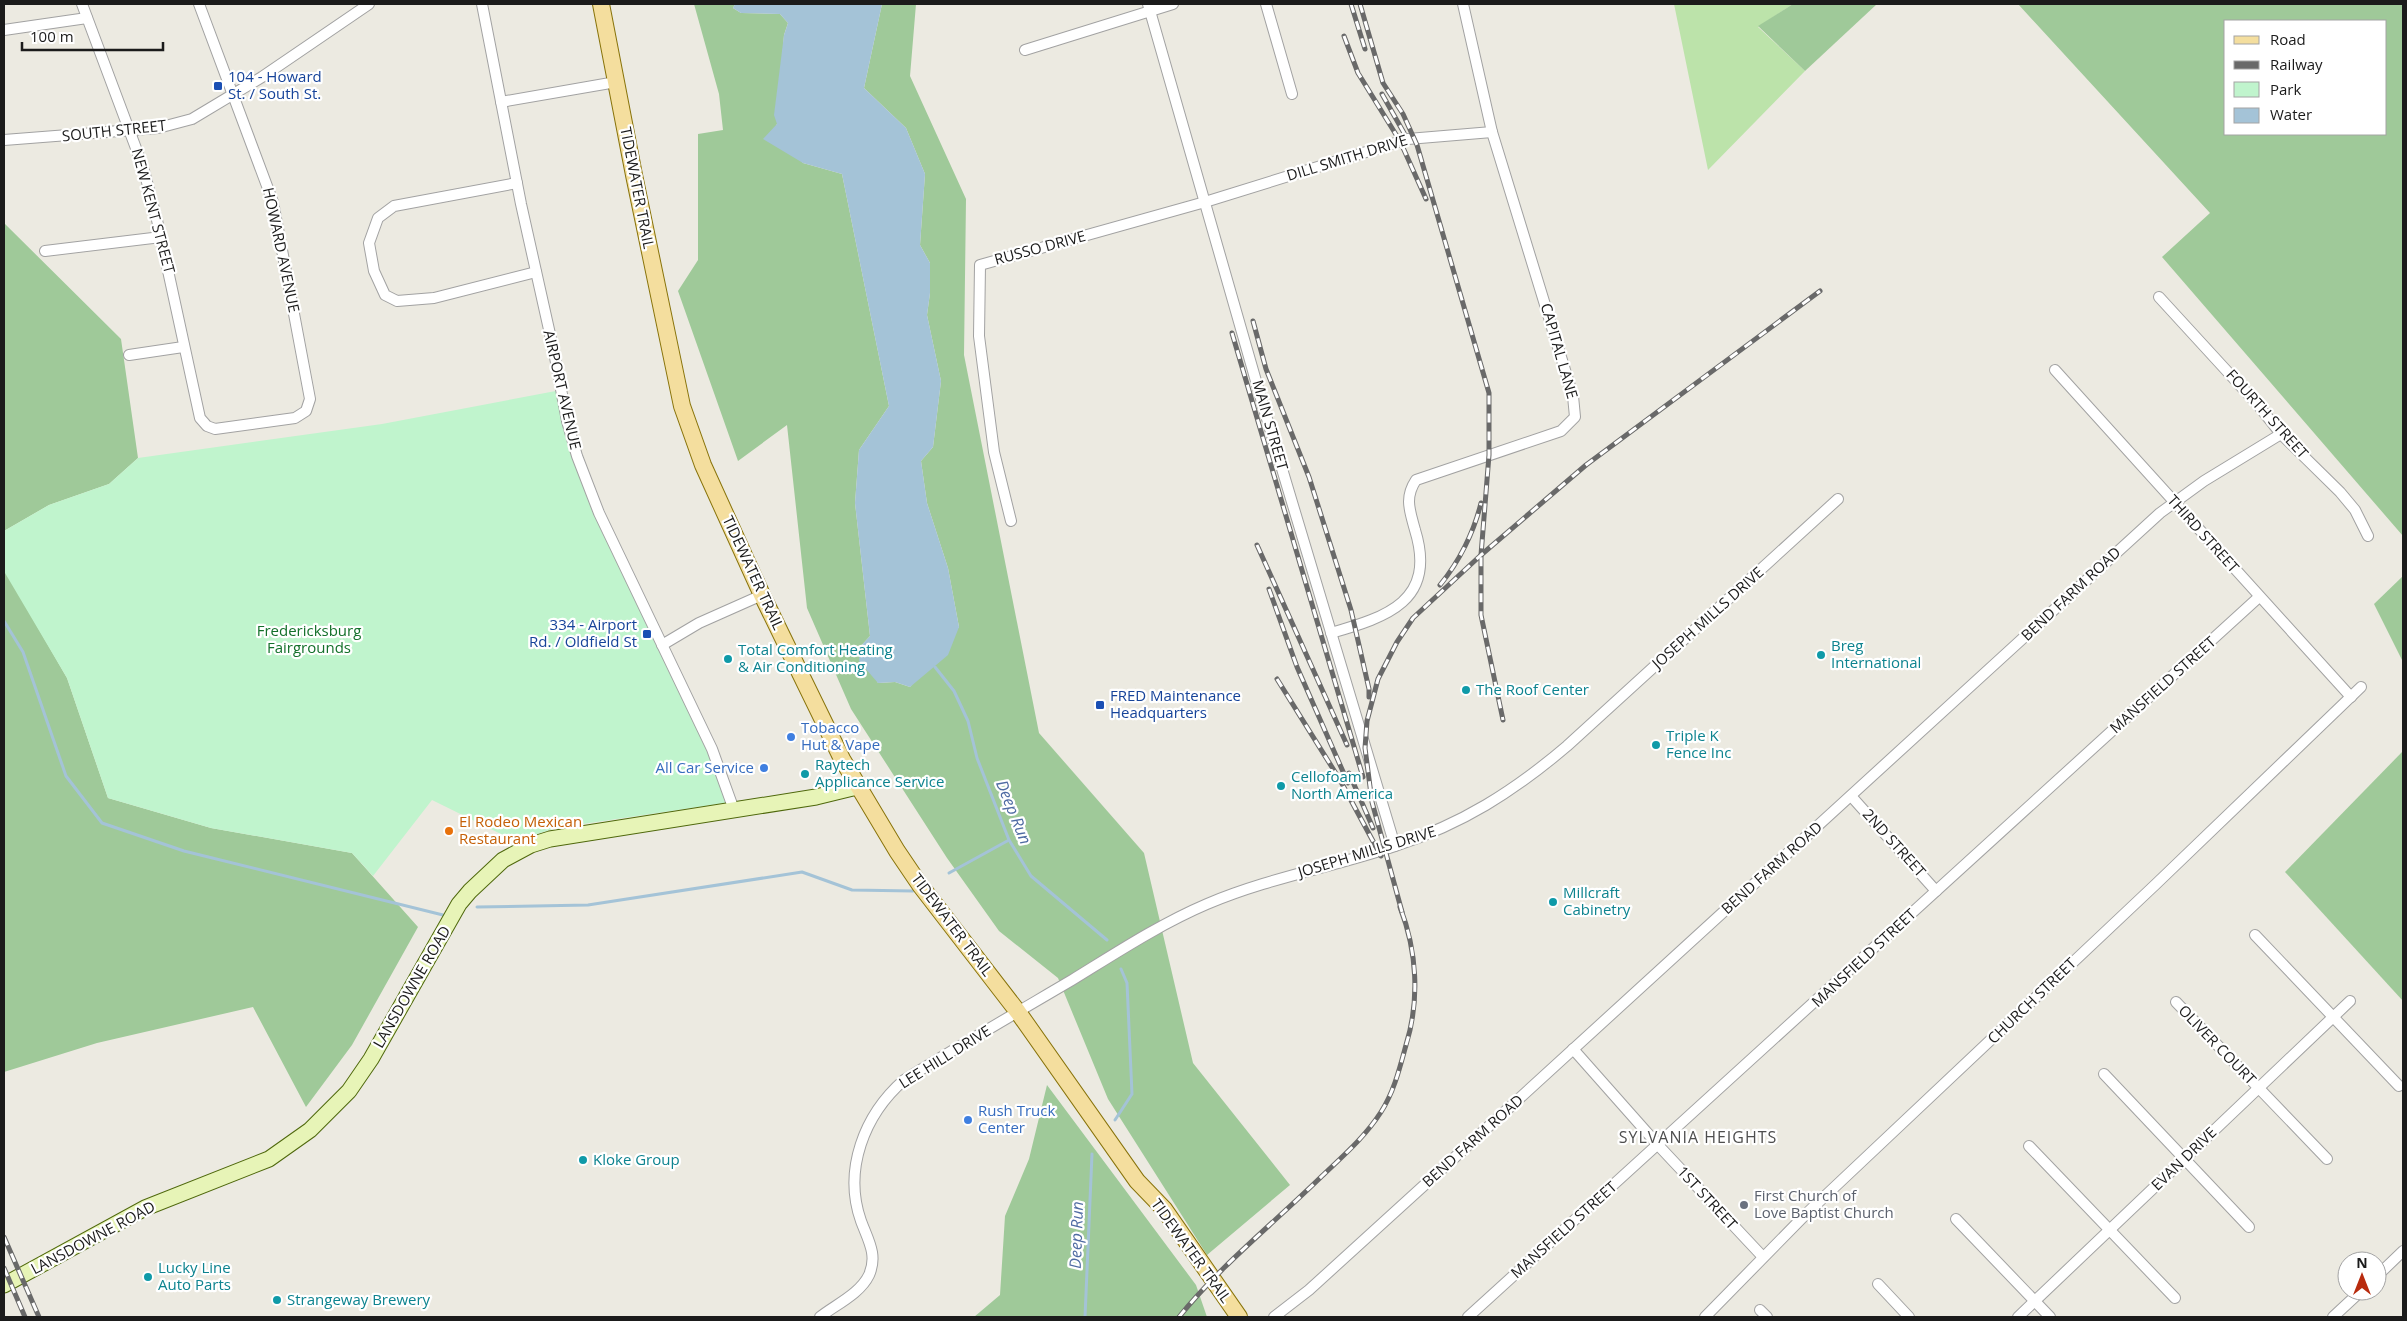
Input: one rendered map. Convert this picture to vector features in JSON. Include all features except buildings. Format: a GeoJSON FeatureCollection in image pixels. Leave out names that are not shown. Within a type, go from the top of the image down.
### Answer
{"type":"FeatureCollection","features":[{"type":"Feature","properties":{"kind":"main road","name":"TIDEWATER TRAIL"},"geometry":{"type":"LineString","coordinates":[[601,4],[682,406],[703,465],[762,595],[858,787],[920,885],[1018,1012],[1100,1132],[1137,1181],[1164,1210],[1239,1317]]}},
{"type":"Feature","properties":{"kind":"main road","name":"LANSDOWNE ROAD"},"geometry":{"type":"LineString","coordinates":[[4,1285],[145,1208],[269,1159],[310,1130],[349,1091],[372,1059],[459,904],[487,873],[503,860],[531,845],[550,839],[816,797],[858,787]]}},
{"type":"Feature","properties":{"kind":"street","name":"NEW KENT STREET"},"geometry":{"type":"LineString","coordinates":[[82,4],[143,167],[161,237],[190,381]]}},
{"type":"Feature","properties":{"kind":"street","name":"HOWARD AVENUE"},"geometry":{"type":"LineString","coordinates":[[190,381],[200,418],[207,426],[222,428],[295,418],[306,411],[310,399],[275,209],[265,175],[199,4]]}},
{"type":"Feature","properties":{"kind":"street","name":"SOUTH STREET"},"geometry":{"type":"LineString","coordinates":[[4,140],[130,131],[179,123],[208,110],[234,94],[369,4]]}},
{"type":"Feature","properties":{"kind":"street","name":"AIRPORT AVENUE"},"geometry":{"type":"LineString","coordinates":[[482,4],[569,431],[599,513],[722,772],[734,810]]}},
{"type":"Feature","properties":{"kind":"street"},"geometry":{"type":"LineString","coordinates":[[1025,50],[1149,7],[1173,4]]}},
{"type":"Feature","properties":{"kind":"street"},"geometry":{"type":"LineString","coordinates":[[1266,4],[1292,94]]}},
{"type":"Feature","properties":{"kind":"street","name":"CAPITAL LANE"},"geometry":{"type":"LineString","coordinates":[[1331,633],[1366,624],[1389,613],[1402,603],[1414,586],[1421,566],[1420,547],[1408,507],[1408,496],[1416,480],[1561,431],[1575,417],[1573,396],[1492,132],[1463,4]]}},
{"type":"Feature","properties":{"kind":"street","name":"MAIN STREET"},"geometry":{"type":"LineString","coordinates":[[1149,7],[1395,846]]}},
{"type":"Feature","properties":{"kind":"street"},"geometry":{"type":"LineString","coordinates":[[4,30],[87,18]]}},
{"type":"Feature","properties":{"kind":"street"},"geometry":{"type":"LineString","coordinates":[[501,102],[616,82]]}},
{"type":"Feature","properties":{"kind":"street","name":"DILL SMITH DRIVE"},"geometry":{"type":"LineString","coordinates":[[1205,202],[1408,139],[1492,132]]}},
{"type":"Feature","properties":{"kind":"street"},"geometry":{"type":"LineString","coordinates":[[517,183],[394,206],[378,218],[369,243],[374,271],[385,295],[397,301],[434,298],[536,272]]}},
{"type":"Feature","properties":{"kind":"street","name":"RUSSO DRIVE"},"geometry":{"type":"LineString","coordinates":[[1011,521],[994,452],[979,336],[980,265],[1205,202]]}},
{"type":"Feature","properties":{"kind":"street"},"geometry":{"type":"LineString","coordinates":[[45,251],[161,237]]}},
{"type":"Feature","properties":{"kind":"street","name":"FOURTH STREET"},"geometry":{"type":"LineString","coordinates":[[2159,297],[2207,347],[2281,434],[2340,492],[2354,510],[2368,536]]}},
{"type":"Feature","properties":{"kind":"street"},"geometry":{"type":"LineString","coordinates":[[129,355],[184,348]]}},
{"type":"Feature","properties":{"kind":"street","name":"THIRD STREET"},"geometry":{"type":"LineString","coordinates":[[2055,370],[2351,697]]}},
{"type":"Feature","properties":{"kind":"street","name":"BEND FARM ROAD"},"geometry":{"type":"LineString","coordinates":[[1274,1317],[1309,1290],[2174,501],[2281,434]]}},
{"type":"Feature","properties":{"kind":"street","name":"JOSEPH MILLS DRIVE"},"geometry":{"type":"LineString","coordinates":[[1018,1012],[1120,951],[1206,904],[1266,883],[1395,846],[1466,818],[1492,804],[1534,774],[1838,499]]}},
{"type":"Feature","properties":{"kind":"street"},"geometry":{"type":"LineString","coordinates":[[662,645],[699,623],[762,595]]}},
{"type":"Feature","properties":{"kind":"street","name":"MANSFIELD STREET"},"geometry":{"type":"LineString","coordinates":[[1468,1317],[2259,597]]}},
{"type":"Feature","properties":{"kind":"street","name":"CHURCH STREET"},"geometry":{"type":"LineString","coordinates":[[1705,1317],[1762,1257],[2361,687]]}},
{"type":"Feature","properties":{"kind":"street","name":"2ND STREET"},"geometry":{"type":"LineString","coordinates":[[1851,796],[1936,891]]}},
{"type":"Feature","properties":{"kind":"street"},"geometry":{"type":"LineString","coordinates":[[2255,935],[2399,1086]]}},
{"type":"Feature","properties":{"kind":"street","name":"EVAN DRIVE"},"geometry":{"type":"LineString","coordinates":[[2018,1317],[2350,1001]]}},
{"type":"Feature","properties":{"kind":"street","name":"OLIVER COURT"},"geometry":{"type":"LineString","coordinates":[[2176,1002],[2327,1159]]}},
{"type":"Feature","properties":{"kind":"street","name":"LEE HILL DRIVE"},"geometry":{"type":"LineString","coordinates":[[820,1317],[859,1288],[866,1281],[873,1264],[872,1247],[861,1221],[854,1188],[860,1147],[874,1113],[891,1091],[904,1080],[1018,1012]]}},
{"type":"Feature","properties":{"kind":"street","name":"1ST STREET"},"geometry":{"type":"LineString","coordinates":[[1573,1049],[1658,1145],[1762,1257]]}},
{"type":"Feature","properties":{"kind":"street"},"geometry":{"type":"LineString","coordinates":[[2104,1074],[2249,1227]]}},
{"type":"Feature","properties":{"kind":"street"},"geometry":{"type":"LineString","coordinates":[[2029,1146],[2175,1298]]}},
{"type":"Feature","properties":{"kind":"street"},"geometry":{"type":"LineString","coordinates":[[1956,1219],[2050,1317]]}},
{"type":"Feature","properties":{"kind":"street"},"geometry":{"type":"LineString","coordinates":[[2387,1266],[2403,1251]]}},
{"type":"Feature","properties":{"kind":"street"},"geometry":{"type":"LineString","coordinates":[[1878,1284],[1909,1317]]}},
{"type":"Feature","properties":{"kind":"street"},"geometry":{"type":"LineString","coordinates":[[2333,1317],[2350,1301]]}},
{"type":"Feature","properties":{"kind":"green space"},"geometry":{"type":"Polygon","coordinates":[[[694,4],[735,4],[733,8],[741,13],[780,14],[788,23],[784,35],[777,124],[773,131],[803,163],[842,174],[889,406],[859,450],[855,503],[870,636],[860,647],[878,683],[895,682],[910,687],[959,627],[948,568],[927,503],[921,461],[933,447],[941,381],[927,315],[930,293],[930,263],[920,245],[925,174],[906,128],[864,88],[882,4],[916,4],[910,76],[966,199],[964,355],[1039,733],[1144,853],[1193,1063],[1290,1185],[1207,1255],[1108,1099],[1058,978],[999,931],[947,858],[851,709],[807,608],[787,425],[738,461],[678,291],[698,260],[698,134],[723,130],[719,94],[694,4]]]}},
{"type":"Feature","properties":{"kind":"green space"},"geometry":{"type":"Polygon","coordinates":[[[1674,4],[1793,4],[1758,27],[1805,71],[1708,170],[1674,4]]]}},
{"type":"Feature","properties":{"kind":"green space"},"geometry":{"type":"Polygon","coordinates":[[[1793,4],[1877,4],[1805,71],[1758,26],[1793,4]]]}},
{"type":"Feature","properties":{"kind":"green space"},"geometry":{"type":"Polygon","coordinates":[[[2018,4],[2403,4],[2403,536],[2162,257],[2210,213],[2018,4]]]}},
{"type":"Feature","properties":{"kind":"green space"},"geometry":{"type":"Polygon","coordinates":[[[4,223],[121,339],[138,458],[109,484],[49,505],[4,531],[4,223]]]}},
{"type":"Feature","properties":{"kind":"green space","name":"Fredericksburg Fairgrounds"},"geometry":{"type":"Polygon","coordinates":[[[561,390],[577,456],[722,772],[725,803],[556,828],[515,841],[432,800],[373,876],[352,853],[211,828],[108,798],[67,678],[5,573],[4,531],[49,505],[109,484],[138,458],[382,424],[561,390]]]}},
{"type":"Feature","properties":{"kind":"green space"},"geometry":{"type":"Polygon","coordinates":[[[4,569],[67,678],[108,798],[211,828],[352,853],[418,927],[352,1045],[306,1107],[253,1007],[97,1043],[4,1072],[4,569]]]}},
{"type":"Feature","properties":{"kind":"green space"},"geometry":{"type":"Polygon","coordinates":[[[2403,576],[2403,662],[2374,604],[2403,576]]]}},
{"type":"Feature","properties":{"kind":"green space"},"geometry":{"type":"Polygon","coordinates":[[[2403,751],[2403,1001],[2285,872],[2403,751]]]}},
{"type":"Feature","properties":{"kind":"green space"},"geometry":{"type":"Polygon","coordinates":[[[1047,1085],[1196,1285],[1207,1317],[974,1317],[1000,1295],[1005,1216],[1029,1159],[1047,1085]]]}},
{"type":"Feature","properties":{"kind":"water"},"geometry":{"type":"Polygon","coordinates":[[[735,4],[882,4],[864,88],[906,128],[925,174],[920,245],[930,263],[930,293],[927,315],[941,381],[933,447],[921,461],[927,503],[948,568],[959,627],[948,655],[910,687],[895,682],[878,683],[859,661],[860,647],[870,636],[855,503],[859,450],[889,406],[842,174],[803,163],[763,139],[777,124],[774,115],[784,35],[788,23],[780,14],[741,13],[733,8],[735,4]]]}},
{"type":"Feature","properties":{"kind":"waterway"},"geometry":{"type":"LineString","coordinates":[[4,621],[23,652],[66,776],[102,823],[184,851],[443,915]]}},
{"type":"Feature","properties":{"kind":"waterway","name":"Deep Run"},"geometry":{"type":"LineString","coordinates":[[935,667],[954,691],[968,721],[977,758],[1009,840],[1031,876],[1107,940]]}},
{"type":"Feature","properties":{"kind":"waterway"},"geometry":{"type":"LineString","coordinates":[[949,873],[1009,840]]}},
{"type":"Feature","properties":{"kind":"waterway"},"geometry":{"type":"LineString","coordinates":[[477,907],[588,905],[802,872],[852,890],[913,891]]}},
{"type":"Feature","properties":{"kind":"waterway","name":"Deep Run"},"geometry":{"type":"LineString","coordinates":[[1115,1120],[1132,1094],[1127,983],[1121,969]]}},
{"type":"Feature","properties":{"kind":"waterway","name":"Deep Run"},"geometry":{"type":"LineString","coordinates":[[1085,1317],[1092,1154]]}},
{"type":"Feature","properties":{"kind":"railway"},"geometry":{"type":"LineString","coordinates":[[1351,4],[1365,49]]}},
{"type":"Feature","properties":{"kind":"railway"},"geometry":{"type":"LineString","coordinates":[[1360,4],[1383,83],[1403,114],[1417,145],[1489,393],[1489,455],[1481,555],[1481,615],[1503,720]]}},
{"type":"Feature","properties":{"kind":"railway"},"geometry":{"type":"LineString","coordinates":[[1344,36],[1358,73],[1400,141],[1426,199]]}},
{"type":"Feature","properties":{"kind":"railway"},"geometry":{"type":"LineString","coordinates":[[1382,94],[1404,133]]}},
{"type":"Feature","properties":{"kind":"railway"},"geometry":{"type":"LineString","coordinates":[[1402,912],[1372,802],[1365,748],[1367,721],[1378,679],[1397,642],[1413,618],[1481,555],[1586,465],[1820,291]]}},
{"type":"Feature","properties":{"kind":"railway"},"geometry":{"type":"LineString","coordinates":[[1253,321],[1266,369],[1309,477],[1351,610],[1369,689],[1369,697]]}},
{"type":"Feature","properties":{"kind":"railway"},"geometry":{"type":"LineString","coordinates":[[1232,333],[1363,777]]}},
{"type":"Feature","properties":{"kind":"railway"},"geometry":{"type":"LineString","coordinates":[[1440,585],[1465,546],[1481,503]]}},
{"type":"Feature","properties":{"kind":"railway"},"geometry":{"type":"LineString","coordinates":[[1257,545],[1347,745]]}},
{"type":"Feature","properties":{"kind":"railway"},"geometry":{"type":"LineString","coordinates":[[1269,589],[1297,667],[1348,783]]}},
{"type":"Feature","properties":{"kind":"railway"},"geometry":{"type":"LineString","coordinates":[[1277,679],[1340,780],[1381,856]]}},
{"type":"Feature","properties":{"kind":"railway"},"geometry":{"type":"LineString","coordinates":[[1349,773],[1373,828]]}},
{"type":"Feature","properties":{"kind":"railway"},"geometry":{"type":"LineString","coordinates":[[1179,1317],[1230,1262],[1353,1146],[1368,1130],[1386,1104],[1406,1045],[1415,993],[1413,958],[1406,924],[1400,907]]}},
{"type":"Feature","properties":{"kind":"railway"},"geometry":{"type":"LineString","coordinates":[[4,1237],[39,1317]]}},
{"type":"Feature","properties":{"kind":"railway"},"geometry":{"type":"LineString","coordinates":[[4,1268],[25,1317]]}},
{"type":"Feature","properties":{"kind":"place","name":"104 - Howard St. / South St."},"geometry":{"type":"Point","coordinates":[218,86]}},
{"type":"Feature","properties":{"kind":"place","name":"334 - Airport Rd. / Oldfield St"},"geometry":{"type":"Point","coordinates":[647,634]}},
{"type":"Feature","properties":{"kind":"place","name":"Breg International"},"geometry":{"type":"Point","coordinates":[1821,655]}},
{"type":"Feature","properties":{"kind":"place","name":"Total Comfort Heating & Air Conditioning"},"geometry":{"type":"Point","coordinates":[728,659]}},
{"type":"Feature","properties":{"kind":"place","name":"The Roof Center"},"geometry":{"type":"Point","coordinates":[1466,690]}},
{"type":"Feature","properties":{"kind":"place","name":"FRED Maintenance Headquarters"},"geometry":{"type":"Point","coordinates":[1100,705]}},
{"type":"Feature","properties":{"kind":"place","name":"Tobacco Hut & Vape"},"geometry":{"type":"Point","coordinates":[791,737]}},
{"type":"Feature","properties":{"kind":"place","name":"Triple K Fence Inc"},"geometry":{"type":"Point","coordinates":[1656,745]}},
{"type":"Feature","properties":{"kind":"place","name":"All Car Service"},"geometry":{"type":"Point","coordinates":[764,768]}},
{"type":"Feature","properties":{"kind":"place","name":"Raytech Applicance Service"},"geometry":{"type":"Point","coordinates":[805,774]}},
{"type":"Feature","properties":{"kind":"place","name":"Cellofoam North America"},"geometry":{"type":"Point","coordinates":[1281,786]}},
{"type":"Feature","properties":{"kind":"place","name":"El Rodeo Mexican Restaurant"},"geometry":{"type":"Point","coordinates":[449,831]}},
{"type":"Feature","properties":{"kind":"place","name":"Millcraft Cabinetry"},"geometry":{"type":"Point","coordinates":[1553,902]}},
{"type":"Feature","properties":{"kind":"place","name":"Rush Truck Center"},"geometry":{"type":"Point","coordinates":[968,1120]}},
{"type":"Feature","properties":{"kind":"place","name":"Kloke Group"},"geometry":{"type":"Point","coordinates":[583,1160]}},
{"type":"Feature","properties":{"kind":"place","name":"First Church of Love Baptist Church"},"geometry":{"type":"Point","coordinates":[1744,1205]}},
{"type":"Feature","properties":{"kind":"place","name":"Lucky Line Auto Parts"},"geometry":{"type":"Point","coordinates":[148,1277]}},
{"type":"Feature","properties":{"kind":"place","name":"Strangeway Brewery"},"geometry":{"type":"Point","coordinates":[277,1300]}},
{"type":"Feature","properties":{"kind":"district","name":"SYLVANIA HEIGHTS"},"geometry":{"type":"Point","coordinates":[1698,1137]}}]}
